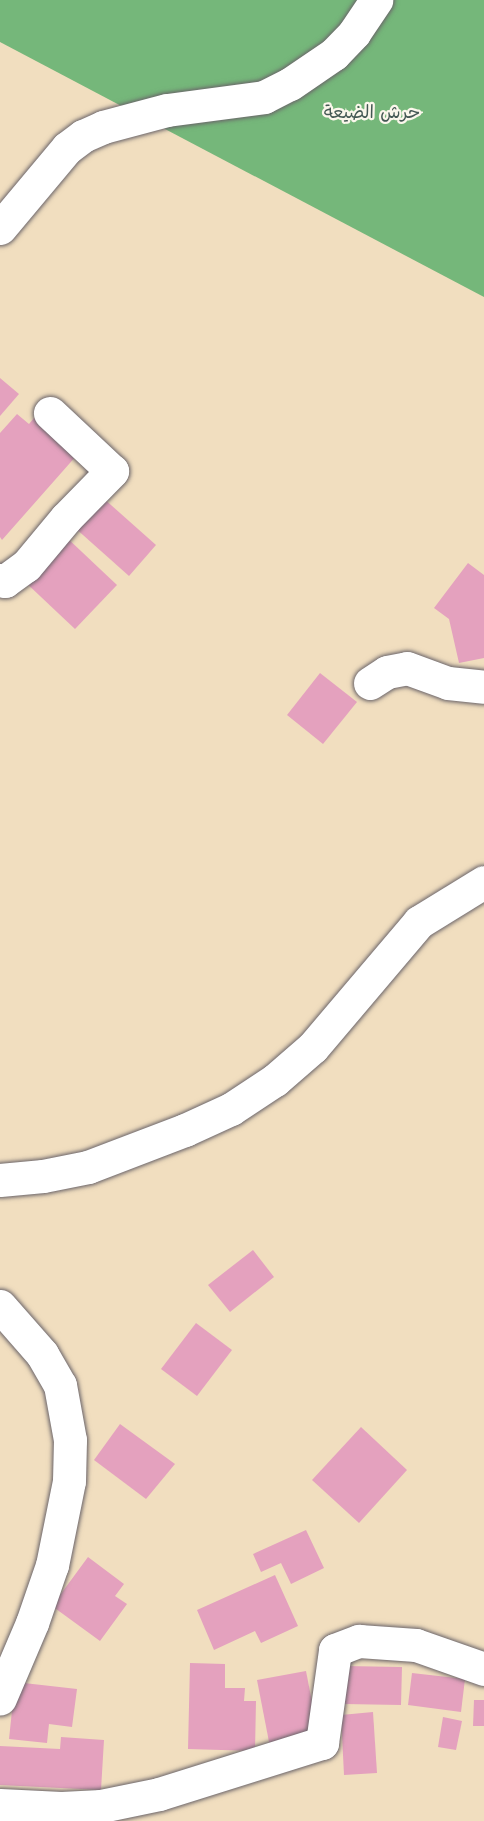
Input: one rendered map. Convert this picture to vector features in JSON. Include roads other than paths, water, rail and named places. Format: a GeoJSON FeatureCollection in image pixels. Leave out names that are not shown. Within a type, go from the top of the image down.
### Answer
{"type":"FeatureCollection","features":[{"type":"Feature","properties":{"kind":"street"},"geometry":{"type":"LineString","coordinates":[[0,228],[67,148],[83,136],[103,127],[167,110],[264,97],[290,84],[334,54],[354,33],[376,0]]}},
{"type":"Feature","properties":{"kind":"street"},"geometry":{"type":"LineString","coordinates":[[0,580],[5,582],[26,566],[112,471],[50,413]]}},
{"type":"Feature","properties":{"kind":"street"},"geometry":{"type":"LineString","coordinates":[[370,683],[387,672],[408,668],[448,683],[484,687]]}},
{"type":"Feature","properties":{"kind":"street"},"geometry":{"type":"LineString","coordinates":[[0,1180],[42,1176],[88,1167],[185,1130],[231,1109],[275,1080],[313,1047],[419,922],[484,882]]}},
{"type":"Feature","properties":{"kind":"street"},"geometry":{"type":"LineString","coordinates":[[0,1306],[42,1354],[60,1385],[70,1440],[69,1481],[52,1565],[32,1623],[0,1698]]}},
{"type":"Feature","properties":{"kind":"street"},"geometry":{"type":"LineString","coordinates":[[0,1805],[61,1808],[101,1806],[159,1794],[322,1743],[335,1650],[359,1641],[416,1645],[484,1669]]}},
{"type":"Feature","properties":{"kind":"park label","name":"حرش الضيعة"},"geometry":{"type":"Point","coordinates":[372,112]}}]}
